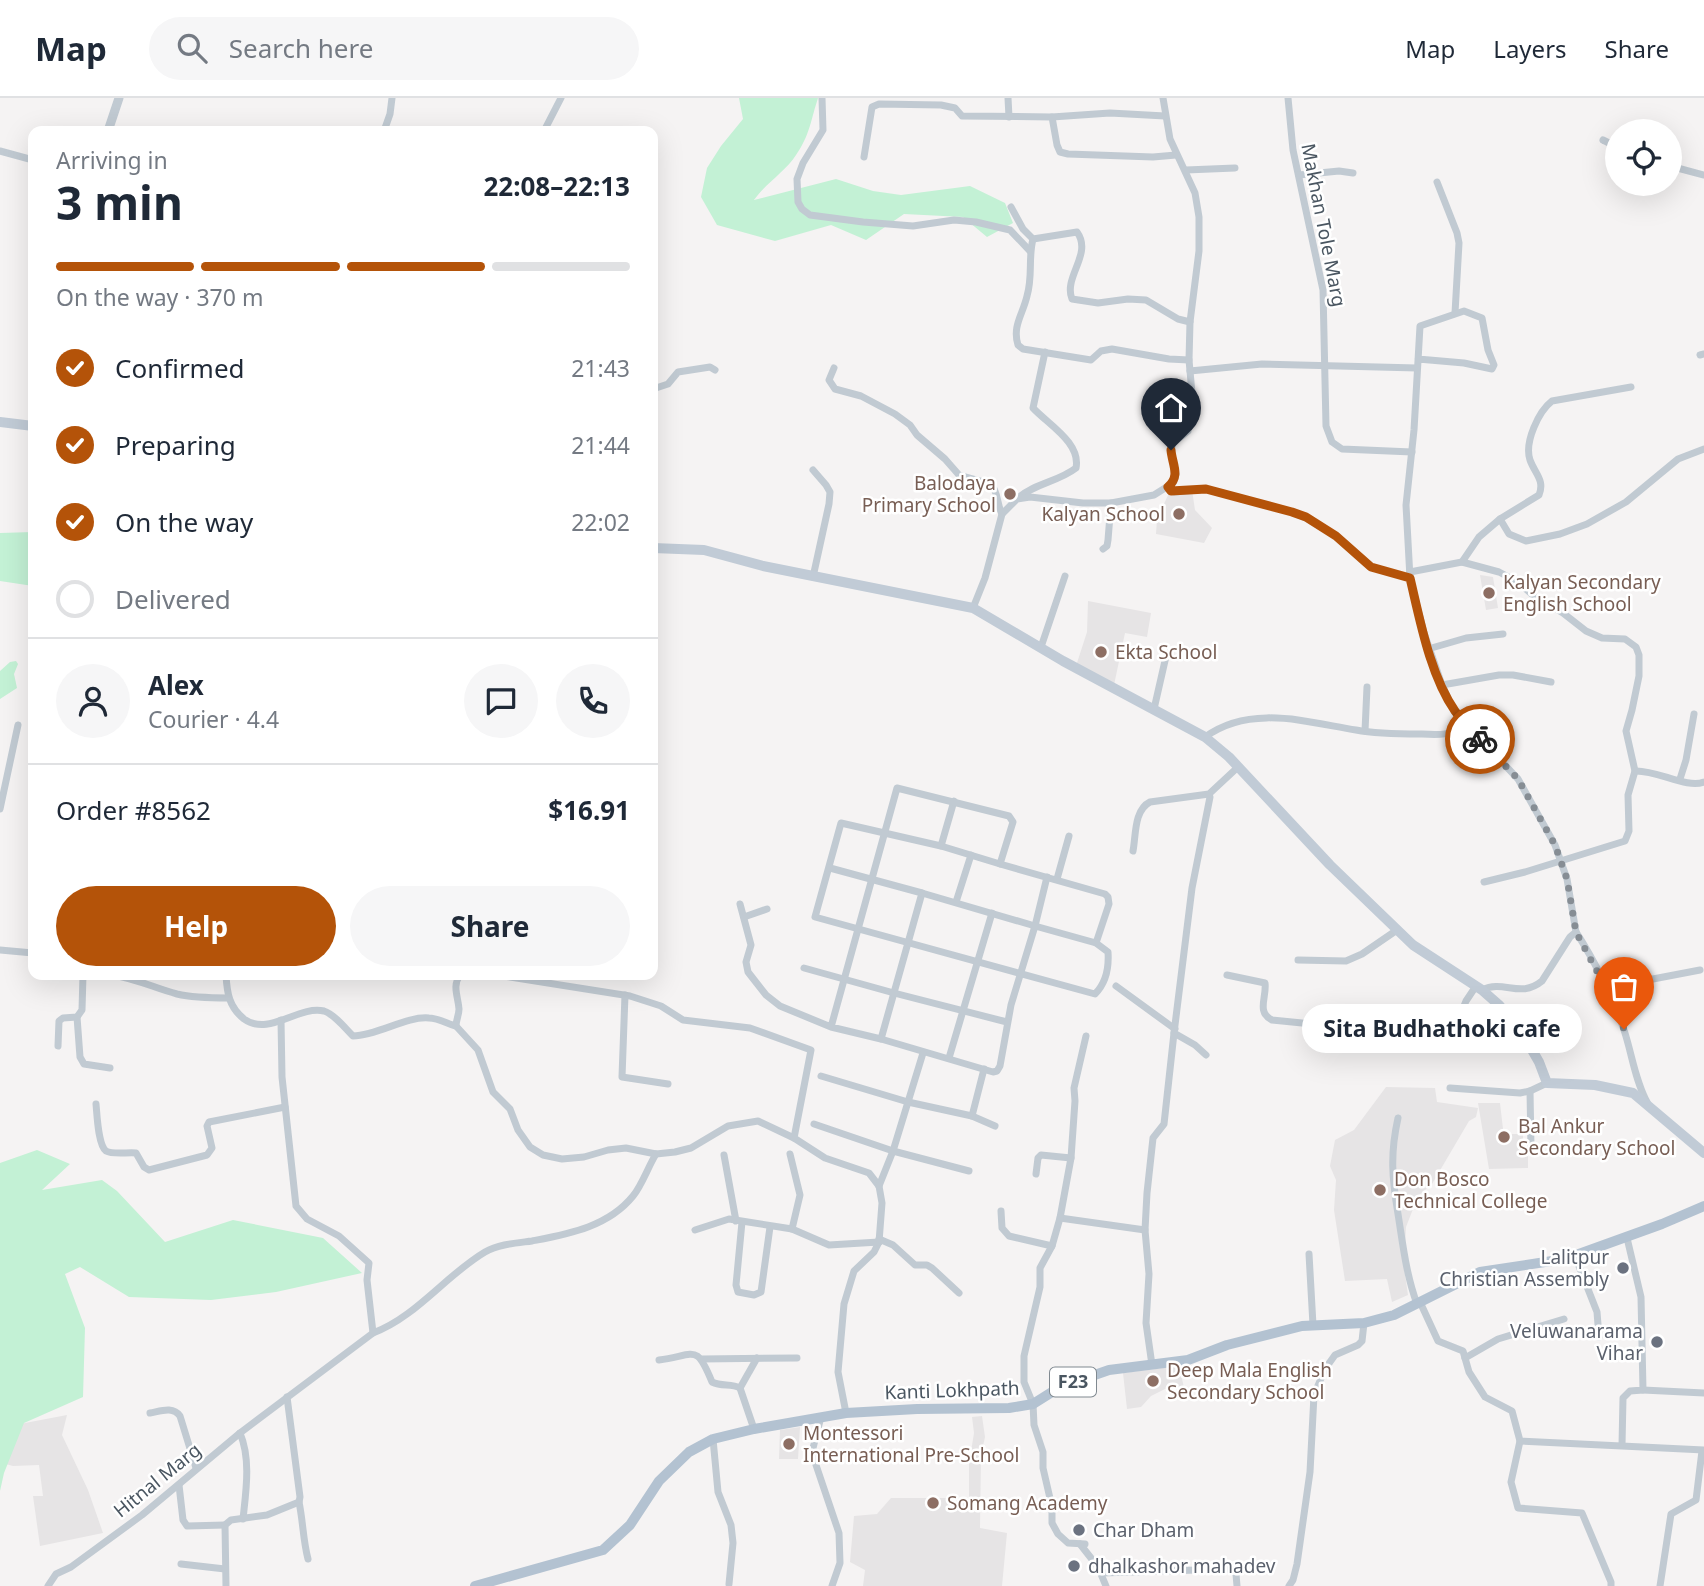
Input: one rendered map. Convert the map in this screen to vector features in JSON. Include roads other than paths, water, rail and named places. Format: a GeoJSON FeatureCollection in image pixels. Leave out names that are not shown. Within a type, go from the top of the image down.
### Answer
{"type":"FeatureCollection","features":[{"type":"Feature","properties":{"kind":"main road"},"geometry":{"type":"LineString","coordinates":[[0,422],[28,425]]}},
{"type":"Feature","properties":{"kind":"main road"},"geometry":{"type":"LineString","coordinates":[[658,548],[704,550],[813,577],[973,608],[1205,737],[1238,767],[1313,847],[1413,945],[1479,988],[1499,1005],[1524,1036],[1547,1083],[1595,1085],[1633,1093],[1704,1153]]}},
{"type":"Feature","properties":{"kind":"main road","name":"Kanti Lokhpath"},"geometry":{"type":"LineString","coordinates":[[475,1586],[603,1550],[630,1525],[659,1481],[689,1452],[713,1439],[846,1413],[1009,1408],[1033,1404],[1060,1387],[1109,1370],[1188,1360],[1276,1331],[1313,1325],[1364,1322],[1394,1315],[1480,1272],[1575,1255],[1627,1238],[1704,1206]]}},
{"type":"Feature","properties":{"kind":"street"},"geometry":{"type":"LineString","coordinates":[[110,126],[119,98]]}},
{"type":"Feature","properties":{"kind":"street"},"geometry":{"type":"LineString","coordinates":[[386,126],[392,98]]}},
{"type":"Feature","properties":{"kind":"street"},"geometry":{"type":"LineString","coordinates":[[547,126],[561,98]]}},
{"type":"Feature","properties":{"kind":"street"},"geometry":{"type":"LineString","coordinates":[[822,98],[823,130],[803,163],[797,179],[798,202],[810,215],[913,226],[954,220],[976,222],[1010,230],[1030,251]]}},
{"type":"Feature","properties":{"kind":"street"},"geometry":{"type":"LineString","coordinates":[[1008,98],[1009,117]]}},
{"type":"Feature","properties":{"kind":"street"},"geometry":{"type":"LineString","coordinates":[[1017,499],[1030,497],[1111,503],[1154,495],[1173,483],[1176,474],[1171,450],[1173,443],[1188,431],[1193,404],[1189,360],[1190,322],[1199,251],[1199,217],[1195,193],[1186,170],[1176,155],[1163,98]]}},
{"type":"Feature","properties":{"kind":"street","name":"Makhan Tole Marg"},"geometry":{"type":"LineString","coordinates":[[1288,98],[1293,150],[1323,285],[1326,426],[1332,442],[1342,449],[1412,452]]}},
{"type":"Feature","properties":{"kind":"street"},"geometry":{"type":"LineString","coordinates":[[864,157],[872,107],[879,104],[941,105],[955,108],[962,116],[1052,117],[1110,113],[1165,116]]}},
{"type":"Feature","properties":{"kind":"street"},"geometry":{"type":"LineString","coordinates":[[1052,117],[1060,152],[1153,157],[1176,155]]}},
{"type":"Feature","properties":{"kind":"street"},"geometry":{"type":"LineString","coordinates":[[0,151],[28,159]]}},
{"type":"Feature","properties":{"kind":"street"},"geometry":{"type":"LineString","coordinates":[[1186,170],[1235,168]]}},
{"type":"Feature","properties":{"kind":"street"},"geometry":{"type":"LineString","coordinates":[[1682,169],[1704,175]]}},
{"type":"Feature","properties":{"kind":"street"},"geometry":{"type":"LineString","coordinates":[[1299,175],[1339,171],[1353,173]]}},
{"type":"Feature","properties":{"kind":"street"},"geometry":{"type":"LineString","coordinates":[[1437,182],[1459,243],[1455,313]]}},
{"type":"Feature","properties":{"kind":"street"},"geometry":{"type":"LineString","coordinates":[[1011,207],[1023,229],[1033,239]]}},
{"type":"Feature","properties":{"kind":"street"},"geometry":{"type":"LineString","coordinates":[[1033,239],[1070,231],[1077,232],[1080,236],[1082,251],[1070,288],[1072,299],[1098,303],[1128,299],[1146,300],[1178,319],[1190,322]]}},
{"type":"Feature","properties":{"kind":"street"},"geometry":{"type":"LineString","coordinates":[[1033,239],[1027,298],[1015,329],[1016,340],[1023,349],[1091,360],[1101,351],[1112,349],[1189,360]]}},
{"type":"Feature","properties":{"kind":"street"},"geometry":{"type":"LineString","coordinates":[[1190,371],[1262,364],[1325,367],[1417,364],[1464,363],[1492,369],[1494,365],[1488,350],[1482,318],[1464,311],[1420,326],[1417,364],[1412,452],[1406,505],[1410,575],[1428,649],[1454,710],[1518,779],[1555,845],[1567,879],[1576,932],[1624,1029],[1640,1090],[1650,1109]]}},
{"type":"Feature","properties":{"kind":"street"},"geometry":{"type":"LineString","coordinates":[[973,608],[985,578],[1002,514],[1027,490],[1065,477],[1076,468],[1077,453],[1033,408],[1045,352]]}},
{"type":"Feature","properties":{"kind":"street"},"geometry":{"type":"LineString","coordinates":[[658,387],[668,384],[678,372],[710,367],[715,370]]}},
{"type":"Feature","properties":{"kind":"street"},"geometry":{"type":"LineString","coordinates":[[834,368],[830,380],[835,388],[861,396],[895,414],[910,425],[917,435],[959,474],[991,484],[1002,514]]}},
{"type":"Feature","properties":{"kind":"street"},"geometry":{"type":"LineString","coordinates":[[1462,562],[1479,537],[1500,519],[1535,499],[1542,489],[1542,482],[1528,452],[1533,431],[1545,407],[1552,401],[1631,387]]}},
{"type":"Feature","properties":{"kind":"street"},"geometry":{"type":"LineString","coordinates":[[1500,519],[1509,534],[1526,541],[1560,534],[1587,524],[1617,507],[1678,459],[1704,449]]}},
{"type":"Feature","properties":{"kind":"street"},"geometry":{"type":"LineString","coordinates":[[813,470],[830,492],[830,505],[813,577]]}},
{"type":"Feature","properties":{"kind":"street"},"geometry":{"type":"LineString","coordinates":[[1168,487],[1174,492],[1206,489],[1306,517],[1336,536],[1371,567],[1410,575],[1462,562],[1499,572],[1518,582],[1534,596],[1594,635],[1625,639],[1636,647],[1639,655],[1639,676],[1626,731],[1634,771],[1628,795],[1629,831],[1625,841],[1485,882]]}},
{"type":"Feature","properties":{"kind":"street"},"geometry":{"type":"LineString","coordinates":[[1103,549],[1108,540],[1111,503]]}},
{"type":"Feature","properties":{"kind":"street"},"geometry":{"type":"LineString","coordinates":[[1041,647],[1065,576]]}},
{"type":"Feature","properties":{"kind":"street"},"geometry":{"type":"LineString","coordinates":[[1428,649],[1466,638],[1503,634]]}},
{"type":"Feature","properties":{"kind":"street"},"geometry":{"type":"LineString","coordinates":[[1154,709],[1167,652]]}},
{"type":"Feature","properties":{"kind":"street"},"geometry":{"type":"LineString","coordinates":[[1442,685],[1499,675],[1551,682]]}},
{"type":"Feature","properties":{"kind":"street"},"geometry":{"type":"LineString","coordinates":[[1365,731],[1367,687]]}},
{"type":"Feature","properties":{"kind":"street"},"geometry":{"type":"LineString","coordinates":[[1680,779],[1694,714]]}},
{"type":"Feature","properties":{"kind":"street"},"geometry":{"type":"LineString","coordinates":[[1205,737],[1232,722],[1255,718],[1303,720],[1365,731],[1445,735],[1466,725]]}},
{"type":"Feature","properties":{"kind":"street"},"geometry":{"type":"LineString","coordinates":[[0,809],[18,725]]}},
{"type":"Feature","properties":{"kind":"street"},"geometry":{"type":"LineString","coordinates":[[1133,851],[1139,811],[1143,805],[1209,794],[1238,767]]}},
{"type":"Feature","properties":{"kind":"street"},"geometry":{"type":"LineString","coordinates":[[1634,771],[1644,770],[1693,785],[1704,782]]}},
{"type":"Feature","properties":{"kind":"street"},"geometry":{"type":"LineString","coordinates":[[831,1027],[897,788],[1011,818],[1013,822],[1000,864]]}},
{"type":"Feature","properties":{"kind":"street"},"geometry":{"type":"LineString","coordinates":[[1152,1365],[1146,1324],[1149,1274],[1145,1230],[1150,1157],[1153,1138],[1164,1124],[1192,888],[1209,794]]}},
{"type":"Feature","properties":{"kind":"street"},"geometry":{"type":"LineString","coordinates":[[941,846],[954,801]]}},
{"type":"Feature","properties":{"kind":"street"},"geometry":{"type":"LineString","coordinates":[[830,868],[1096,943],[1108,951],[1109,957],[1106,975],[1095,994],[976,963],[815,917],[841,823],[941,846],[1105,894],[1109,904],[1096,943]]}},
{"type":"Feature","properties":{"kind":"street"},"geometry":{"type":"LineString","coordinates":[[1057,880],[1069,836]]}},
{"type":"Feature","properties":{"kind":"street"},"geometry":{"type":"LineString","coordinates":[[956,902],[971,855]]}},
{"type":"Feature","properties":{"kind":"street"},"geometry":{"type":"LineString","coordinates":[[740,904],[751,945],[746,966],[755,981],[780,1006],[831,1027],[997,1071],[1007,1021],[1047,877]]}},
{"type":"Feature","properties":{"kind":"street"},"geometry":{"type":"LineString","coordinates":[[881,1039],[922,893]]}},
{"type":"Feature","properties":{"kind":"street"},"geometry":{"type":"LineString","coordinates":[[744,917],[767,909]]}},
{"type":"Feature","properties":{"kind":"street"},"geometry":{"type":"LineString","coordinates":[[949,1058],[992,914]]}},
{"type":"Feature","properties":{"kind":"street"},"geometry":{"type":"LineString","coordinates":[[1298,960],[1346,961],[1362,954],[1397,930]]}},
{"type":"Feature","properties":{"kind":"street"},"geometry":{"type":"LineString","coordinates":[[1227,975],[1265,983],[1262,1011],[1272,1020],[1442,1037],[1452,1032],[1466,1001],[1479,988],[1522,990],[1542,981],[1576,932]]}},
{"type":"Feature","properties":{"kind":"street"},"geometry":{"type":"LineString","coordinates":[[0,950],[28,953]]}},
{"type":"Feature","properties":{"kind":"street"},"geometry":{"type":"LineString","coordinates":[[804,968],[1007,1021]]}},
{"type":"Feature","properties":{"kind":"street"},"geometry":{"type":"LineString","coordinates":[[1606,988],[1700,970]]}},
{"type":"Feature","properties":{"kind":"street"},"geometry":{"type":"LineString","coordinates":[[83,980],[82,1010],[77,1017],[80,1057],[84,1064],[110,1068]]}},
{"type":"Feature","properties":{"kind":"street"},"geometry":{"type":"LineString","coordinates":[[140,980],[175,993],[204,998],[228,998]]}},
{"type":"Feature","properties":{"kind":"street"},"geometry":{"type":"LineString","coordinates":[[226,980],[228,998],[238,1014],[259,1025],[314,1010],[327,1012],[354,1036],[368,1035],[429,1017],[456,1026],[478,1050],[493,1092],[510,1109],[518,1130],[530,1147],[543,1155],[584,1157],[626,1148],[656,1154],[691,1148],[727,1126],[758,1121],[794,1138],[825,1158],[869,1173],[879,1186],[882,1203],[879,1240],[866,1262],[854,1271],[844,1304],[838,1372],[846,1413]]}},
{"type":"Feature","properties":{"kind":"street"},"geometry":{"type":"LineString","coordinates":[[456,1026],[459,1012],[455,994],[457,980]]}},
{"type":"Feature","properties":{"kind":"street"},"geometry":{"type":"LineString","coordinates":[[529,980],[625,995],[661,1006],[683,1020],[750,1028],[811,1050],[794,1138]]}},
{"type":"Feature","properties":{"kind":"street"},"geometry":{"type":"LineString","coordinates":[[1116,986],[1206,1055]]}},
{"type":"Feature","properties":{"kind":"street"},"geometry":{"type":"LineString","coordinates":[[625,995],[622,1077],[668,1084]]}},
{"type":"Feature","properties":{"kind":"street"},"geometry":{"type":"LineString","coordinates":[[58,1046],[59,1021],[77,1017]]}},
{"type":"Feature","properties":{"kind":"street"},"geometry":{"type":"LineString","coordinates":[[281,1020],[282,1077],[296,1206],[307,1219],[339,1236],[369,1263],[366,1280],[373,1333]]}},
{"type":"Feature","properties":{"kind":"street"},"geometry":{"type":"LineString","coordinates":[[1086,1036],[1074,1088],[1071,1158],[1060,1218],[1052,1246],[1040,1268],[1040,1287],[1024,1356],[1024,1382],[1033,1404],[1034,1425],[1044,1452],[1043,1468],[1052,1507],[1052,1523],[1058,1534],[1068,1543],[1083,1544],[1106,1586]]}},
{"type":"Feature","properties":{"kind":"street"},"geometry":{"type":"LineString","coordinates":[[879,1186],[923,1053]]}},
{"type":"Feature","properties":{"kind":"street"},"geometry":{"type":"LineString","coordinates":[[972,1116],[984,1069]]}},
{"type":"Feature","properties":{"kind":"street"},"geometry":{"type":"LineString","coordinates":[[821,1076],[908,1102],[972,1116],[995,1126]]}},
{"type":"Feature","properties":{"kind":"street"},"geometry":{"type":"LineString","coordinates":[[1450,1088],[1530,1091],[1547,1083]]}},
{"type":"Feature","properties":{"kind":"street"},"geometry":{"type":"LineString","coordinates":[[1530,1091],[1531,1147]]}},
{"type":"Feature","properties":{"kind":"street"},"geometry":{"type":"LineString","coordinates":[[96,1104],[104,1149],[109,1152],[136,1153],[144,1167],[149,1170],[207,1155],[212,1148],[209,1122],[285,1107]]}},
{"type":"Feature","properties":{"kind":"street"},"geometry":{"type":"LineString","coordinates":[[1398,1118],[1392,1146],[1392,1180],[1407,1278],[1418,1303],[1438,1342],[1463,1351],[1469,1372],[1485,1397],[1512,1411],[1520,1441],[1511,1482],[1518,1507],[1582,1513],[1611,1586]]}},
{"type":"Feature","properties":{"kind":"street"},"geometry":{"type":"LineString","coordinates":[[814,1124],[892,1151],[969,1171]]}},
{"type":"Feature","properties":{"kind":"street","name":"Hitnal Marg"},"geometry":{"type":"LineString","coordinates":[[48,1586],[56,1574],[71,1567],[179,1485],[196,1468],[287,1397],[373,1333],[406,1314],[487,1251],[572,1233],[609,1216],[634,1196],[656,1154]]}},
{"type":"Feature","properties":{"kind":"street"},"geometry":{"type":"LineString","coordinates":[[790,1154],[800,1195],[792,1229]]}},
{"type":"Feature","properties":{"kind":"street"},"geometry":{"type":"LineString","coordinates":[[724,1155],[739,1222],[738,1292],[754,1295],[761,1292],[770,1227]]}},
{"type":"Feature","properties":{"kind":"street"},"geometry":{"type":"LineString","coordinates":[[1036,1174],[1038,1158],[1041,1155],[1071,1158]]}},
{"type":"Feature","properties":{"kind":"street"},"geometry":{"type":"LineString","coordinates":[[1001,1211],[1002,1228],[1009,1236],[1052,1246]]}},
{"type":"Feature","properties":{"kind":"street"},"geometry":{"type":"LineString","coordinates":[[1060,1218],[1145,1230]]}},
{"type":"Feature","properties":{"kind":"street"},"geometry":{"type":"LineString","coordinates":[[695,1230],[729,1219],[792,1229],[829,1245],[879,1240],[892,1245],[915,1265],[932,1268],[959,1293]]}},
{"type":"Feature","properties":{"kind":"street"},"geometry":{"type":"LineString","coordinates":[[1627,1238],[1641,1297],[1643,1390]]}},
{"type":"Feature","properties":{"kind":"street"},"geometry":{"type":"LineString","coordinates":[[1309,1254],[1313,1325]]}},
{"type":"Feature","properties":{"kind":"street"},"geometry":{"type":"LineString","coordinates":[[1575,1255],[1597,1312],[1599,1337]]}},
{"type":"Feature","properties":{"kind":"street"},"geometry":{"type":"LineString","coordinates":[[1465,1358],[1498,1339],[1564,1319]]}},
{"type":"Feature","properties":{"kind":"street"},"geometry":{"type":"LineString","coordinates":[[1289,1586],[1297,1564],[1310,1472],[1314,1395],[1325,1369],[1335,1355],[1362,1341],[1364,1322]]}},
{"type":"Feature","properties":{"kind":"street"},"geometry":{"type":"LineString","coordinates":[[659,1360],[691,1353],[702,1359],[797,1358]]}},
{"type":"Feature","properties":{"kind":"street"},"geometry":{"type":"LineString","coordinates":[[740,1388],[757,1358]]}},
{"type":"Feature","properties":{"kind":"street"},"geometry":{"type":"LineString","coordinates":[[702,1359],[712,1382],[740,1388],[754,1429]]}},
{"type":"Feature","properties":{"kind":"street"},"geometry":{"type":"LineString","coordinates":[[1622,1446],[1623,1398],[1630,1391],[1704,1393]]}},
{"type":"Feature","properties":{"kind":"street"},"geometry":{"type":"LineString","coordinates":[[287,1397],[308,1559]]}},
{"type":"Feature","properties":{"kind":"street"},"geometry":{"type":"LineString","coordinates":[[150,1413],[176,1411],[180,1416],[196,1468]]}},
{"type":"Feature","properties":{"kind":"street"},"geometry":{"type":"LineString","coordinates":[[821,1416],[813,1448],[816,1465],[839,1533],[839,1563],[832,1586]]}},
{"type":"Feature","properties":{"kind":"street"},"geometry":{"type":"LineString","coordinates":[[240,1433],[246,1469],[243,1519]]}},
{"type":"Feature","properties":{"kind":"street"},"geometry":{"type":"LineString","coordinates":[[713,1439],[718,1492],[731,1525],[733,1543],[729,1584]]}},
{"type":"Feature","properties":{"kind":"street"},"geometry":{"type":"LineString","coordinates":[[1520,1441],[1703,1451],[1696,1500],[1671,1514],[1660,1586]]}},
{"type":"Feature","properties":{"kind":"street"},"geometry":{"type":"LineString","coordinates":[[179,1485],[183,1520],[187,1526],[225,1525],[231,1520],[267,1515],[299,1502]]}},
{"type":"Feature","properties":{"kind":"street"},"geometry":{"type":"LineString","coordinates":[[225,1525],[226,1586]]}},
{"type":"Feature","properties":{"kind":"street"},"geometry":{"type":"LineString","coordinates":[[181,1564],[225,1569]]}},
{"type":"Feature","properties":{"kind":"street"},"geometry":{"type":"LineString","coordinates":[[1101,1573],[1229,1569],[1236,1574],[1237,1586]]}},
{"type":"Feature","properties":{"kind":"place","name":"Balodaya Primary School"},"geometry":{"type":"Point","coordinates":[1010,494]}},
{"type":"Feature","properties":{"kind":"place","name":"Kalyan School"},"geometry":{"type":"Point","coordinates":[1179,514]}},
{"type":"Feature","properties":{"kind":"place","name":"Kalyan Secondary English School"},"geometry":{"type":"Point","coordinates":[1489,593]}},
{"type":"Feature","properties":{"kind":"place","name":"Ekta School"},"geometry":{"type":"Point","coordinates":[1101,652]}},
{"type":"Feature","properties":{"kind":"place","name":"Sita Budhathoki cafe"},"geometry":{"type":"Point","coordinates":[1624,1029]}},
{"type":"Feature","properties":{"kind":"place","name":"Bal Ankur Secondary School"},"geometry":{"type":"Point","coordinates":[1504,1137]}},
{"type":"Feature","properties":{"kind":"place","name":"Don Bosco Technical College"},"geometry":{"type":"Point","coordinates":[1380,1190]}},
{"type":"Feature","properties":{"kind":"place","name":"Lalitpur Christian Assembly"},"geometry":{"type":"Point","coordinates":[1623,1268]}},
{"type":"Feature","properties":{"kind":"place","name":"Veluwanarama Vihar"},"geometry":{"type":"Point","coordinates":[1657,1342]}},
{"type":"Feature","properties":{"kind":"place","name":"Deep Mala English Secondary School"},"geometry":{"type":"Point","coordinates":[1153,1381]}},
{"type":"Feature","properties":{"kind":"place","name":"Montessori International Pre-School"},"geometry":{"type":"Point","coordinates":[789,1444]}},
{"type":"Feature","properties":{"kind":"place","name":"Somang Academy"},"geometry":{"type":"Point","coordinates":[933,1503]}},
{"type":"Feature","properties":{"kind":"place","name":"Char Dham"},"geometry":{"type":"Point","coordinates":[1079,1530]}},
{"type":"Feature","properties":{"kind":"place","name":"dhalkashor mahadev"},"geometry":{"type":"Point","coordinates":[1074,1566]}}]}
